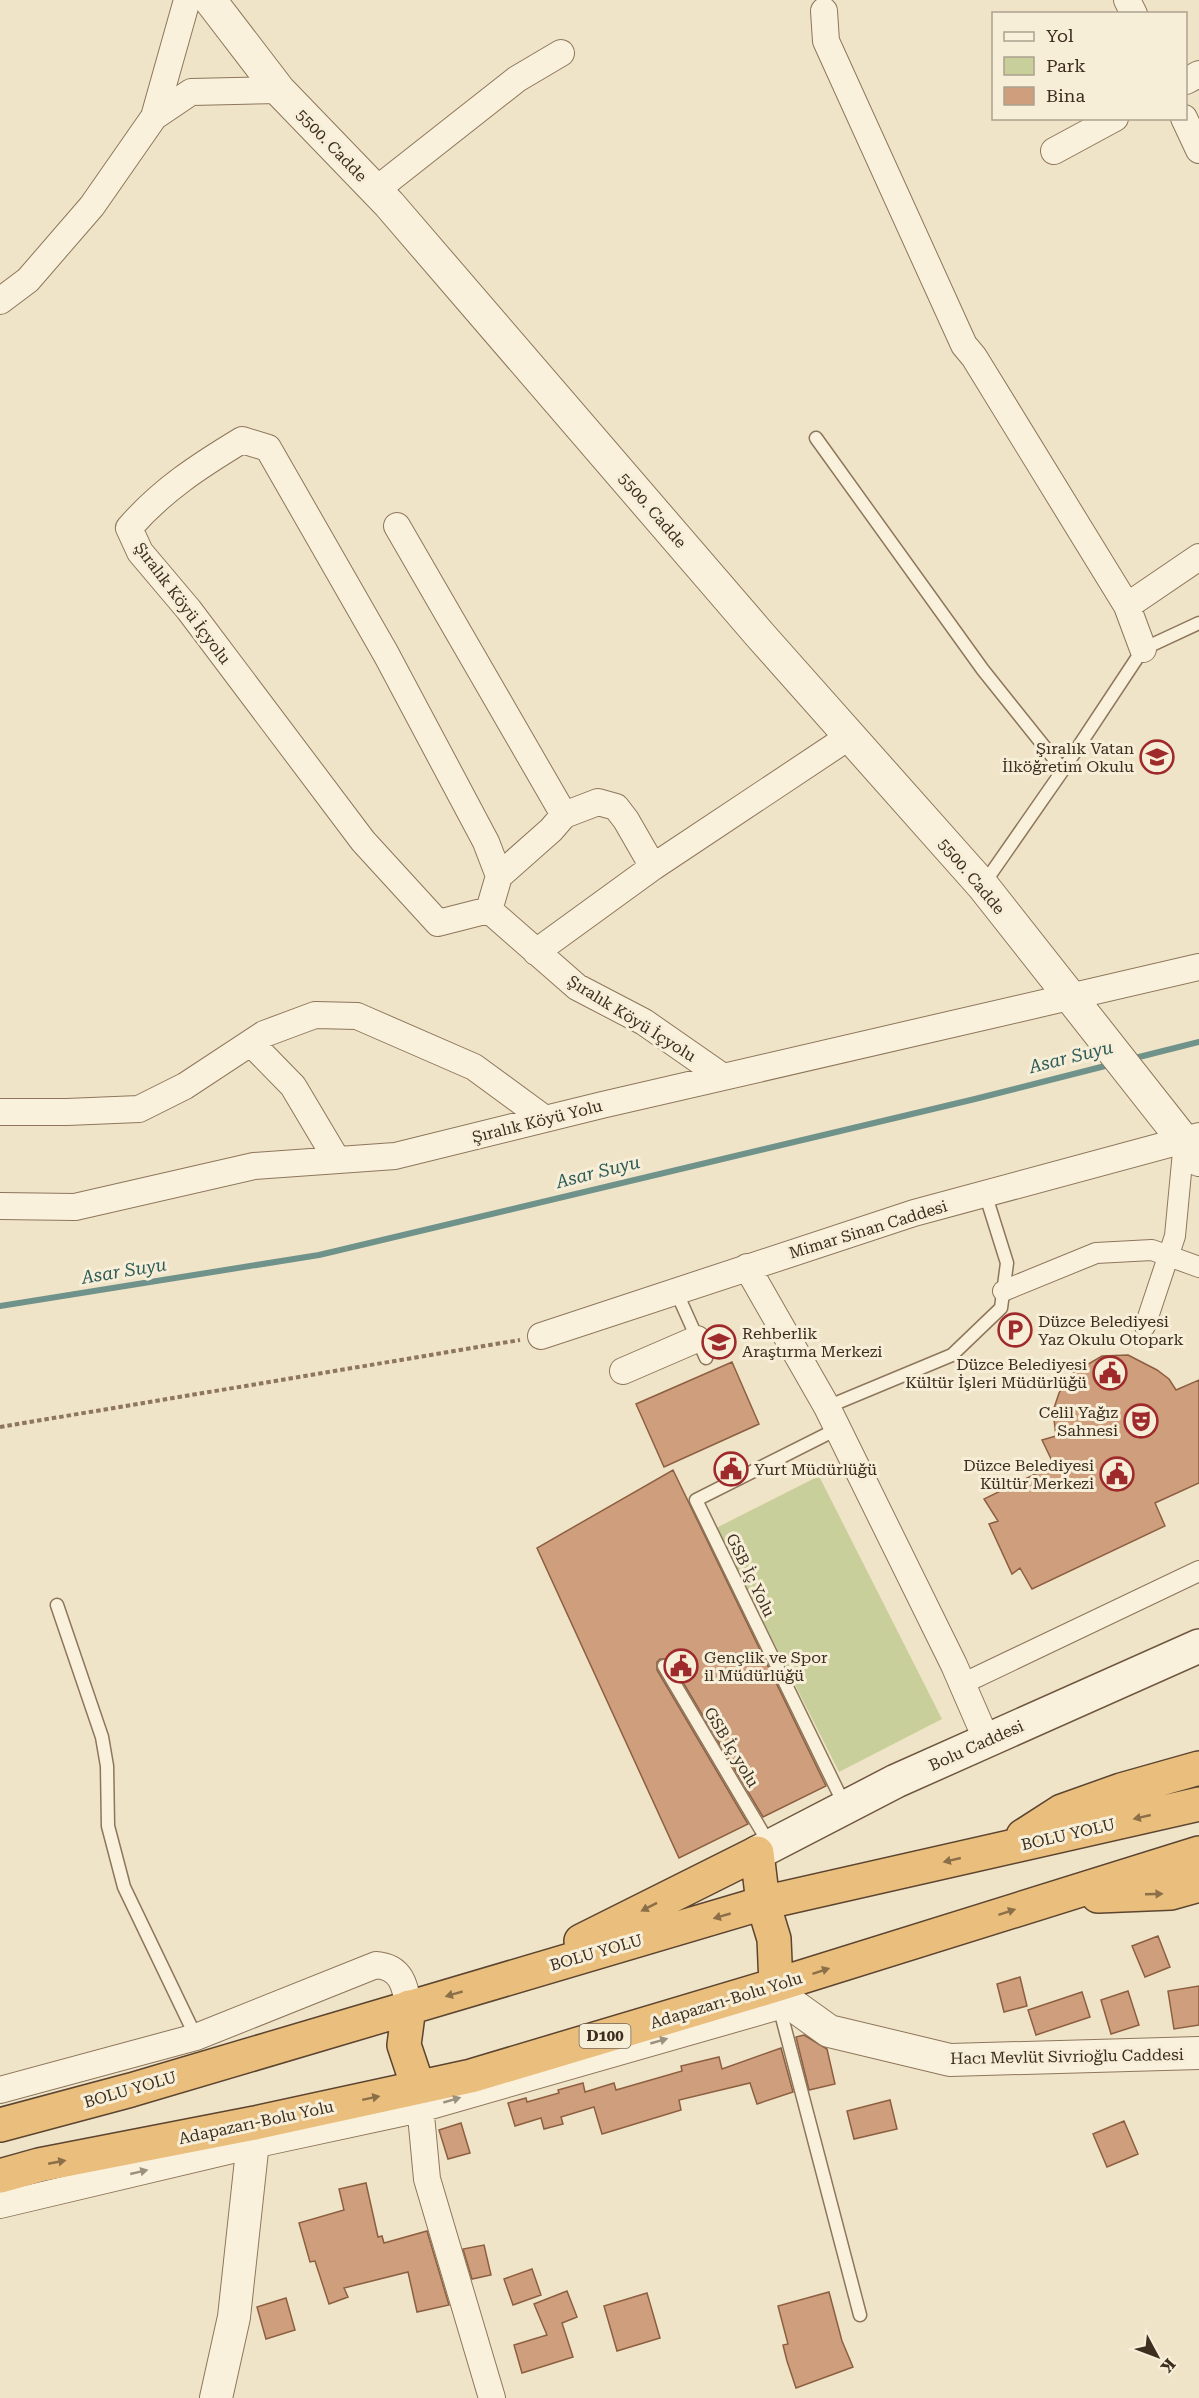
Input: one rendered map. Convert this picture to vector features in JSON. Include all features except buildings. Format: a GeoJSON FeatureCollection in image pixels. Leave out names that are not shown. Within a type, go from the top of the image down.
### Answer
{"type":"FeatureCollection","features":[{"type":"Feature","properties":{"kind":"highway"},"geometry":{"type":"LineString","coordinates":[[1003,1849],[1062,1811],[1121,1790],[1199,1768]]}},
{"type":"Feature","properties":{"kind":"highway","name":"BOLU YOLU"},"geometry":{"type":"LineString","coordinates":[[0,2124],[131,2090],[764,1903],[1199,1804]]}},
{"type":"Feature","properties":{"kind":"highway"},"geometry":{"type":"LineString","coordinates":[[504,1979],[764,1849],[764,1903],[774,1939],[782,1998]]}},
{"type":"Feature","properties":{"kind":"highway","name":"Adapazarı-Bolu Yolu"},"geometry":{"type":"LineString","coordinates":[[0,2176],[39,2165],[254,2134],[419,2098],[471,2076],[782,1998],[1054,1897],[1199,1852]]}},
{"type":"Feature","properties":{"kind":"highway"},"geometry":{"type":"LineString","coordinates":[[1054,1897],[1171,1893],[1199,1886]]}},
{"type":"Feature","properties":{"kind":"highway"},"geometry":{"type":"LineString","coordinates":[[409,2007],[404,2045],[419,2098]]}},
{"type":"Feature","properties":{"kind":"main road","name":"Bolu Caddesi"},"geometry":{"type":"LineString","coordinates":[[764,1849],[896,1781],[1199,1646]]}},
{"type":"Feature","properties":{"kind":"street"},"geometry":{"type":"LineString","coordinates":[[0,301],[28,280],[92,206],[154,117],[187,0]]}},
{"type":"Feature","properties":{"kind":"street","name":"5500. Cadde"},"geometry":{"type":"LineString","coordinates":[[210,0],[279,90],[376,190],[982,886],[1090,1025],[1187,1139]]}},
{"type":"Feature","properties":{"kind":"street"},"geometry":{"type":"LineString","coordinates":[[824,11],[826,41],[964,345],[974,357],[1127,606],[1143,649]]}},
{"type":"Feature","properties":{"kind":"street"},"geometry":{"type":"LineString","coordinates":[[376,190],[517,79],[561,53]]}},
{"type":"Feature","properties":{"kind":"street"},"geometry":{"type":"LineString","coordinates":[[154,117],[191,92],[279,90]]}},
{"type":"Feature","properties":{"kind":"street"},"geometry":{"type":"LineString","coordinates":[[1054,151],[1111,120]]}},
{"type":"Feature","properties":{"kind":"street"},"geometry":{"type":"LineString","coordinates":[[1185,120],[1199,150]]}},
{"type":"Feature","properties":{"kind":"street","name":"Şıralık Köyü İçyolu"},"geometry":{"type":"LineString","coordinates":[[499,876],[486,842],[386,654],[268,448],[242,440],[197,467],[150,504],[129,528],[140,552],[189,610],[363,841],[438,923],[489,910],[577,987],[644,1022],[723,1077]]}},
{"type":"Feature","properties":{"kind":"street"},"geometry":{"type":"LineString","coordinates":[[397,526],[564,815]]}},
{"type":"Feature","properties":{"kind":"street"},"geometry":{"type":"LineString","coordinates":[[1127,606],[1199,557]]}},
{"type":"Feature","properties":{"kind":"street"},"geometry":{"type":"LineString","coordinates":[[536,952],[654,867],[850,736]]}},
{"type":"Feature","properties":{"kind":"street"},"geometry":{"type":"LineString","coordinates":[[489,910],[499,876],[551,830],[564,815],[598,802],[616,807],[654,867]]}},
{"type":"Feature","properties":{"kind":"street","name":"Şıralık Köyü Yolu"},"geometry":{"type":"LineString","coordinates":[[0,1206],[75,1207],[254,1166],[395,1156],[723,1077],[1199,967]]}},
{"type":"Feature","properties":{"kind":"street"},"geometry":{"type":"LineString","coordinates":[[0,1112],[139,1109],[185,1086],[264,1034],[315,1015],[357,1016],[474,1066],[545,1119]]}},
{"type":"Feature","properties":{"kind":"street"},"geometry":{"type":"LineString","coordinates":[[250,1043],[293,1086],[337,1160]]}},
{"type":"Feature","properties":{"kind":"street"},"geometry":{"type":"LineString","coordinates":[[1145,1326],[1175,1236],[1187,1139]]}},
{"type":"Feature","properties":{"kind":"street","name":"Mimar Sinan Caddesi"},"geometry":{"type":"LineString","coordinates":[[541,1336],[914,1213],[1187,1139]]}},
{"type":"Feature","properties":{"kind":"street"},"geometry":{"type":"LineString","coordinates":[[1003,1291],[1096,1253],[1152,1250],[1199,1267]]}},
{"type":"Feature","properties":{"kind":"street"},"geometry":{"type":"LineString","coordinates":[[747,1267],[832,1418],[963,1684],[987,1740]]}},
{"type":"Feature","properties":{"kind":"street"},"geometry":{"type":"LineString","coordinates":[[623,1371],[701,1348]]}},
{"type":"Feature","properties":{"kind":"street"},"geometry":{"type":"LineString","coordinates":[[963,1684],[1199,1571]]}},
{"type":"Feature","properties":{"kind":"street"},"geometry":{"type":"LineString","coordinates":[[0,2090],[196,2037],[376,1965],[389,1968],[400,1976],[404,1982],[409,2007]]}},
{"type":"Feature","properties":{"kind":"street","name":"Hacı Mevlüt Sivrioğlu Caddesi"},"geometry":{"type":"LineString","coordinates":[[782,1998],[829,2031],[950,2060],[1199,2053]]}},
{"type":"Feature","properties":{"kind":"street"},"geometry":{"type":"LineString","coordinates":[[419,2098],[427,2179],[492,2398]]}},
{"type":"Feature","properties":{"kind":"street"},"geometry":{"type":"LineString","coordinates":[[0,2205],[254,2134],[234,2317],[216,2398]]}},
{"type":"Feature","properties":{"kind":"lane"},"geometry":{"type":"LineString","coordinates":[[816,438],[983,670],[1063,770]]}},
{"type":"Feature","properties":{"kind":"lane"},"geometry":{"type":"LineString","coordinates":[[982,886],[1063,770],[1143,649],[1199,623]]}},
{"type":"Feature","properties":{"kind":"lane"},"geometry":{"type":"LineString","coordinates":[[832,1418],[952,1355],[1000,1308],[1007,1263],[985,1193]]}},
{"type":"Feature","properties":{"kind":"lane"},"geometry":{"type":"LineString","coordinates":[[676,1291],[701,1348]]}},
{"type":"Feature","properties":{"kind":"lane","name":"GSB İç Yolu"},"geometry":{"type":"LineString","coordinates":[[832,1418],[696,1500],[846,1807]]}},
{"type":"Feature","properties":{"kind":"lane"},"geometry":{"type":"LineString","coordinates":[[57,1605],[102,1737],[107,1766],[108,1826],[124,1887],[196,2037]]}},
{"type":"Feature","properties":{"kind":"lane","name":"GSB İç yolu"},"geometry":{"type":"LineString","coordinates":[[664,1666],[764,1849]]}},
{"type":"Feature","properties":{"kind":"lane"},"geometry":{"type":"LineString","coordinates":[[782,1998],[860,2314]]}},
{"type":"Feature","properties":{"kind":"path"},"geometry":{"type":"LineString","coordinates":[[0,1427],[541,1336]]}},
{"type":"Feature","properties":{"kind":"green space"},"geometry":{"type":"Polygon","coordinates":[[[819,1476],[942,1719],[839,1772],[716,1528],[819,1476]]]}},
{"type":"Feature","properties":{"kind":"waterway","name":"Asar Suyu"},"geometry":{"type":"LineString","coordinates":[[1131,1059],[1199,1042]]}},
{"type":"Feature","properties":{"kind":"waterway","name":"Asar Suyu"},"geometry":{"type":"LineString","coordinates":[[0,1306],[319,1255],[1113,1064]]}},
{"type":"Feature","properties":{"kind":"place","name":"Şıralık Vatan İlköğretim Okulu"},"geometry":{"type":"Point","coordinates":[1157,757]}},
{"type":"Feature","properties":{"kind":"place","name":"Düzce Belediyesi Yaz Okulu Otopark"},"geometry":{"type":"Point","coordinates":[1015,1330]}},
{"type":"Feature","properties":{"kind":"place","name":"Rehberlik Araştırma Merkezi"},"geometry":{"type":"Point","coordinates":[719,1342]}},
{"type":"Feature","properties":{"kind":"place","name":"Düzce Belediyesi Kültür İşleri Müdürlüğü"},"geometry":{"type":"Point","coordinates":[1110,1373]}},
{"type":"Feature","properties":{"kind":"place","name":"Celil Yağız Sahnesi"},"geometry":{"type":"Point","coordinates":[1141,1421]}},
{"type":"Feature","properties":{"kind":"place","name":"Yurt Müdürlüğü"},"geometry":{"type":"Point","coordinates":[731,1469]}},
{"type":"Feature","properties":{"kind":"place","name":"Düzce Belediyesi Kültür Merkezi"},"geometry":{"type":"Point","coordinates":[1117,1474]}},
{"type":"Feature","properties":{"kind":"place","name":"Gençlik ve Spor il Müdürlüğü"},"geometry":{"type":"Point","coordinates":[681,1666]}}]}
